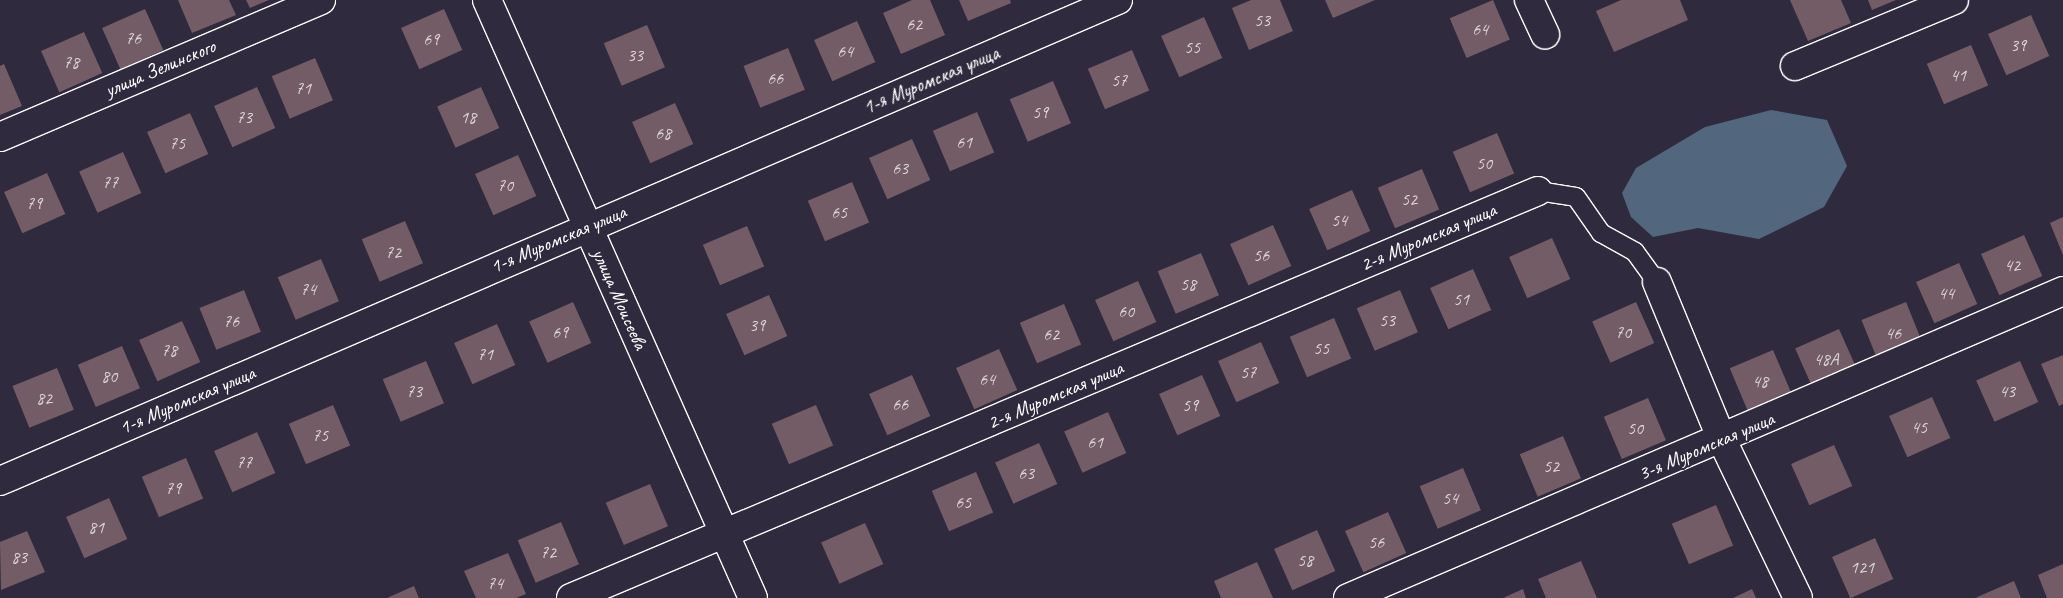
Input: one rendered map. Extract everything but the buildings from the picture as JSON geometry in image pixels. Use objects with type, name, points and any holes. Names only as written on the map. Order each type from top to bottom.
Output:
[{"type":"street","name":"улица Зелинского","points":[[0,137],[321,0]]},
{"type":"street","name":"улица Моисеева","points":[[487,0],[753,598]]},
{"type":"street","name":"1-я Муромская улица","points":[[0,481],[588,226],[1118,0]]},
{"type":"street","points":[[1529,0],[1545,35]]},
{"type":"street","points":[[1795,66],[1954,0]]},
{"type":"street","name":"2-я Муромская улица","points":[[572,598],[1538,191]]},
{"type":"street","points":[[1657,282],[1722,440],[1798,598]]},
{"type":"street","name":"3-я Муромская улица","points":[[1348,598],[1722,440],[2063,291]]},
{"type":"lane","points":[[1538,191],[1576,197],[1601,233],[1635,252],[1657,282]]},
{"type":"water","points":[[1771,110],[1827,120],[1847,166],[1824,207],[1759,239],[1698,228],[1653,237],[1631,217],[1622,193],[1636,168],[1705,127]]}]
